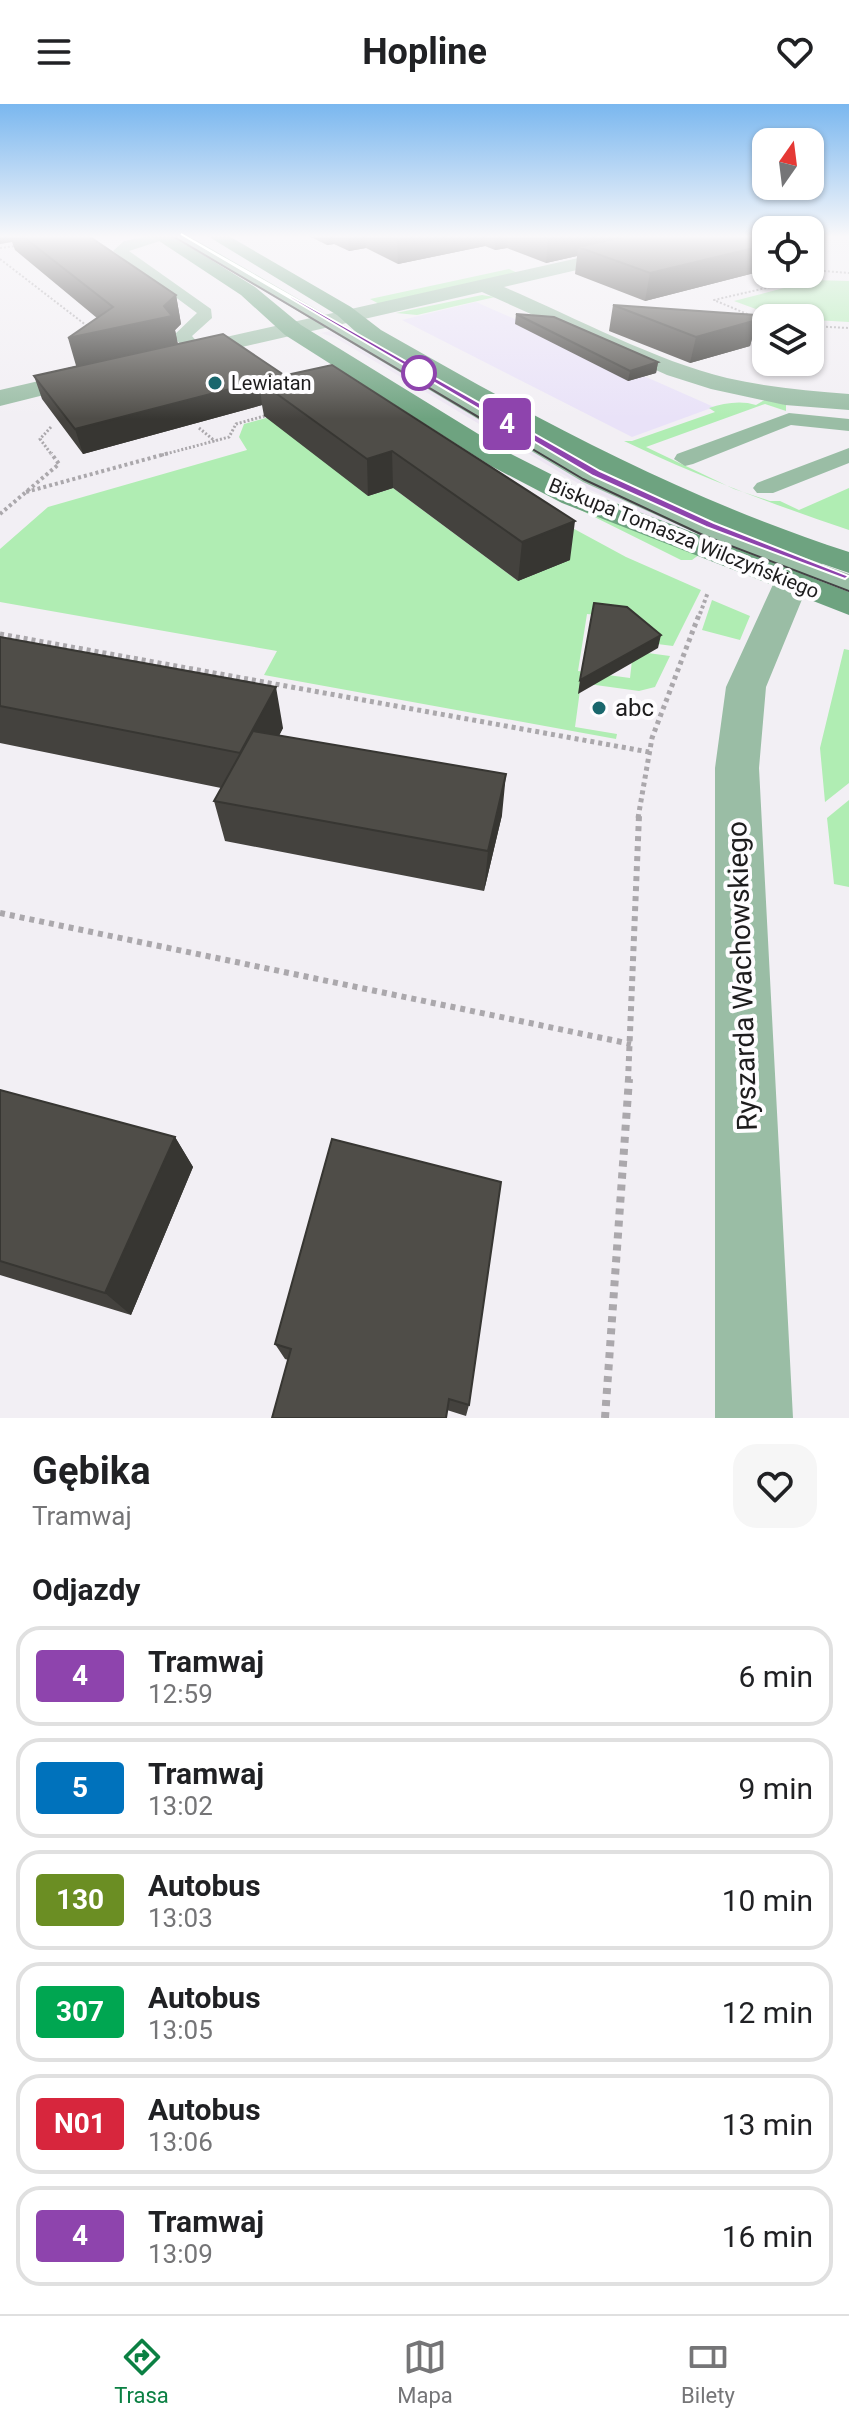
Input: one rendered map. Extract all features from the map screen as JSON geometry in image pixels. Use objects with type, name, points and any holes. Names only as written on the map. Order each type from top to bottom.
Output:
[{"type":"street","name":"Biskupa Tomasza Wilczyńskiego","points":[[254,296],[293,330],[501,460],[573,497],[821,570]]},
{"type":"street","name":"Biskupa Tomasza Wilczyńskiego","points":[[304,296],[339,320],[373,335],[582,454],[821,570],[849,604]]},
{"type":"street","points":[[150,362],[441,296]]},
{"type":"street","points":[[509,296],[675,370],[720,384],[785,397],[849,402]]},
{"type":"street","points":[[0,398],[119,369]]},
{"type":"street","name":"Ryszarda Wachowskiego","points":[[754,1418],[737,768],[746,687],[821,570]]},
{"type":"lane","points":[[183,296],[205,312],[204,318],[182,336],[196,351]]},
{"type":"lane","points":[[290,296],[339,320]]},
{"type":"lane","points":[[685,459],[789,419],[849,425]]},
{"type":"lane","points":[[765,488],[849,455]]},
{"type":"path","points":[[48,296],[96,333]]},
{"type":"path","points":[[730,296],[714,300],[752,316]]},
{"type":"path","points":[[824,327],[849,328]]},
{"type":"path","points":[[26,492],[229,437],[236,424],[280,411]]},
{"type":"path","points":[[0,514],[59,464],[40,439],[58,419]]},
{"type":"path","points":[[199,428],[215,441]]},
{"type":"path","points":[[605,1418],[631,1044],[639,802],[663,703],[710,588]]},
{"type":"path","points":[[0,634],[649,752]]},
{"type":"path","points":[[0,913],[631,1044]]},
{"type":"shaded area","points":[[476,302],[714,407],[632,437],[402,320]]},
{"type":"shaded area","points":[[349,327],[545,440],[778,544],[758,565],[586,488],[336,338],[321,333]]},
{"type":"green space","points":[[382,296],[422,296],[381,305],[370,299]]},
{"type":"green space","points":[[476,296],[495,297],[417,315],[396,313]]},
{"type":"green space","points":[[752,296],[849,296],[849,322],[824,321],[824,304],[752,304],[752,308],[734,301]]},
{"type":"green space","points":[[353,394],[368,496],[393,488],[518,581],[569,560],[565,524],[626,557],[701,590],[673,646],[634,641],[636,619],[587,614],[578,671],[630,678],[633,651],[670,656],[655,687],[639,691],[581,683],[575,727],[617,734],[616,739],[264,675],[277,651],[0,602],[0,549],[48,507],[247,450],[239,437],[244,424]]},
{"type":"green space","points":[[766,399],[786,405],[786,411],[765,404],[646,447],[727,486],[624,441],[632,441],[715,412],[709,408],[721,405],[738,402],[756,405]]},
{"type":"green space","points":[[498,469],[700,554],[692,560],[681,560]]},
{"type":"green space","points":[[849,488],[849,530],[792,510],[745,493],[780,501],[799,510]]},
{"type":"green space","points":[[712,600],[750,616],[740,640],[702,630]]},
{"type":"green space","points":[[844,649],[849,650],[849,783],[825,802],[820,748]]},
{"type":"green space","points":[[849,800],[849,887],[834,884],[827,818]]},
{"type":"building","points":[[99,296],[175,296],[164,306],[172,316],[68,338],[113,307]]},
{"type":"building","points":[[613,305],[752,315],[752,321],[696,337]]},
{"type":"building","points":[[516,314],[554,317],[658,362],[630,371]]},
{"type":"building","points":[[223,334],[284,375],[75,429],[34,376]]},
{"type":"building","points":[[332,365],[575,521],[522,542],[392,451],[367,459],[259,381]]},
{"type":"building","points":[[594,603],[627,607],[661,635],[580,680]]},
{"type":"building","points":[[0,637],[276,687],[240,753],[0,706]]},
{"type":"building","points":[[253,731],[506,774],[488,851],[214,801]]},
{"type":"building","points":[[0,1090],[175,1137],[105,1293],[0,1261]]},
{"type":"building","points":[[332,1139],[501,1182],[469,1405],[449,1399],[446,1418],[272,1418],[291,1349],[275,1344]]},
{"type":"tram line","points":[[275,296],[583,479],[705,536],[849,591]]},
{"type":"tram line","name":"4","points":[[288,296],[596,474],[710,525],[849,576]]},
{"type":"tram line","points":[[651,500],[739,537],[849,576]]},
{"type":"place","name":"Lewiatan","points":[[215,383]]},
{"type":"place","name":"abc","points":[[599,708]]}]
